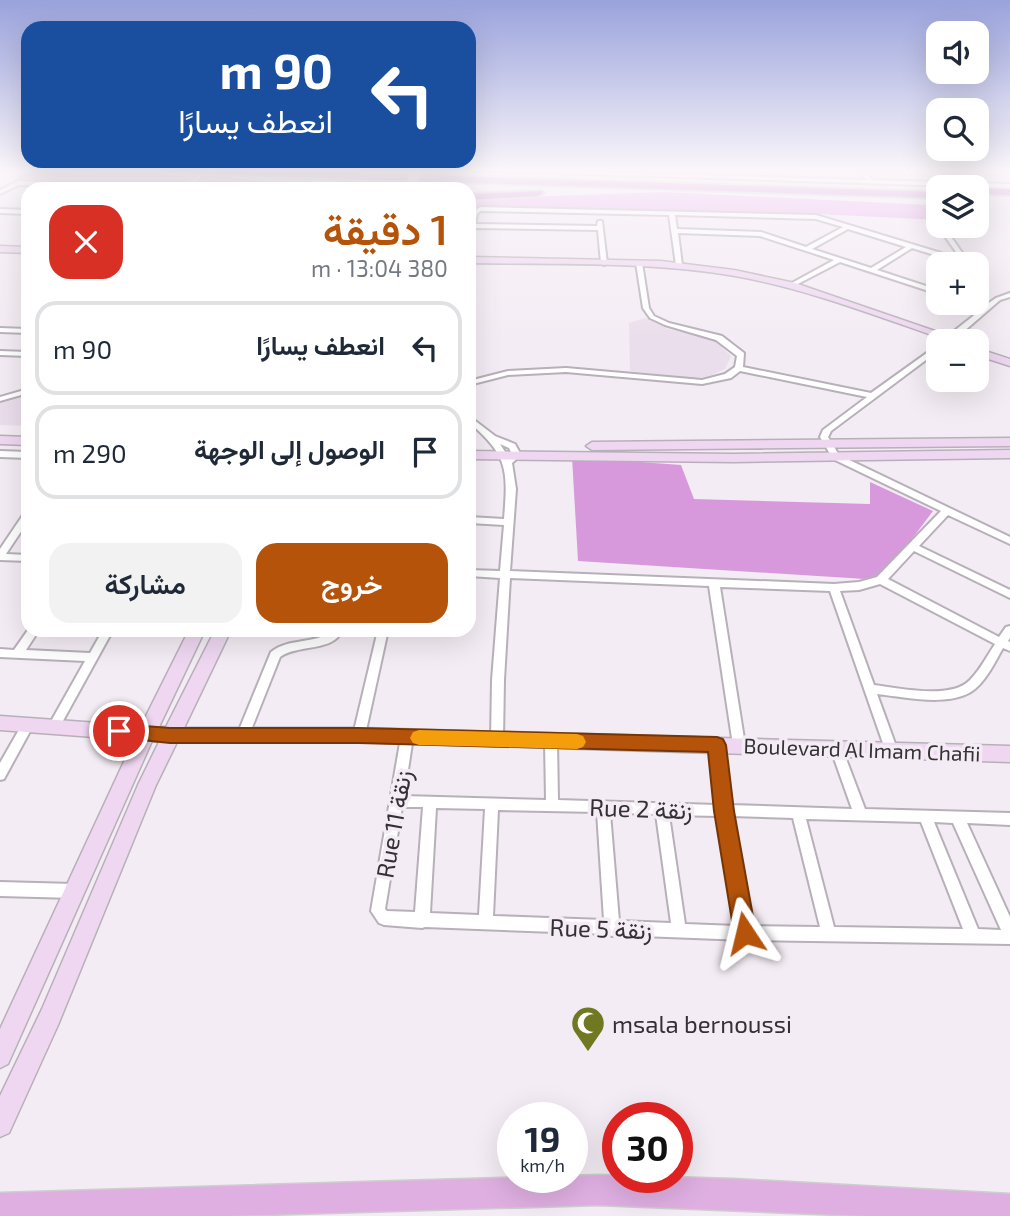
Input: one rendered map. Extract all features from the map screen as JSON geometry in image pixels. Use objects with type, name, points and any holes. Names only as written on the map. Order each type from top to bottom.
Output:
[{"type":"main road","points":[[0,1208],[598,1190],[746,1194],[1010,1209]]},
{"type":"street","points":[[504,227],[601,229],[604,263]]},
{"type":"street","points":[[675,227],[680,265]]},
{"type":"street","points":[[808,248],[848,227]]},
{"type":"street","points":[[851,227],[931,252]]},
{"type":"street","points":[[676,231],[761,234],[926,288]]},
{"type":"street","points":[[872,270],[912,246]]},
{"type":"street","points":[[0,249],[21,250]]},
{"type":"street","points":[[792,285],[841,259]]},
{"type":"street","points":[[476,260],[680,265],[792,285],[926,334]]},
{"type":"street","points":[[476,381],[508,373],[566,370],[702,382],[728,376],[739,368],[741,355],[729,343],[652,317],[646,308],[639,263]]},
{"type":"street","points":[[989,306],[998,299],[1010,295]]},
{"type":"street","points":[[961,329],[978,315]]},
{"type":"street","points":[[0,330],[21,331]]},
{"type":"street","points":[[0,353],[21,354]]},
{"type":"street","points":[[926,355],[827,430],[824,433],[827,443],[836,457],[1010,541]]},
{"type":"street","points":[[989,356],[1010,363]]},
{"type":"street","points":[[739,368],[870,395]]},
{"type":"street","points":[[0,399],[21,393]]},
{"type":"street","points":[[476,424],[504,450],[511,489],[498,680],[497,740]]},
{"type":"street","points":[[0,430],[21,430]]},
{"type":"street","points":[[0,440],[21,441]]},
{"type":"street","points":[[476,454],[504,450],[800,443],[1010,442]]},
{"type":"street","points":[[800,443],[806,457]]},
{"type":"street","points":[[476,445],[504,450],[806,457],[1010,454]]},
{"type":"street","points":[[0,454],[21,455]]},
{"type":"street","points":[[476,573],[834,588],[859,586],[881,580],[946,511]]},
{"type":"street","points":[[476,520],[508,522]]},
{"type":"street","points":[[21,524],[0,556],[21,558]]},
{"type":"street","points":[[913,547],[1010,594]]},
{"type":"street","points":[[881,580],[1006,644]]},
{"type":"street","points":[[715,583],[739,745]]},
{"type":"street","points":[[834,588],[891,749]]},
{"type":"street","points":[[871,689],[948,695],[962,692],[972,686],[1006,644],[1010,630]]},
{"type":"street","points":[[18,653],[29,637]]},
{"type":"street","points":[[55,725],[104,637]]},
{"type":"street","points":[[0,1056],[146,734],[194,637]]},
{"type":"street","points":[[0,1124],[50,1017],[170,735],[219,637]]},
{"type":"street","points":[[243,735],[275,655],[286,646],[326,641],[332,637]]},
{"type":"street","points":[[359,735],[381,637]]},
{"type":"street","points":[[0,653],[91,657]]},
{"type":"street","name":"Boulevard Al Imam Chafii","points":[[0,723],[170,735],[359,735],[1010,754]]},
{"type":"street","points":[[0,775],[28,724]]},
{"type":"street","name":"Rue 11 زنقة","points":[[378,911],[407,737]]},
{"type":"street","points":[[551,741],[552,805]]},
{"type":"street","points":[[717,745],[724,811],[745,933]]},
{"type":"street","points":[[836,747],[860,814]]},
{"type":"street","name":"Rue 2 زنقة","points":[[398,801],[1010,818]]},
{"type":"street","points":[[422,921],[430,803]]},
{"type":"street","points":[[486,923],[492,805]]},
{"type":"street","points":[[603,807],[612,929]]},
{"type":"street","points":[[662,808],[679,931]]},
{"type":"street","points":[[799,812],[829,934]]},
{"type":"street","points":[[925,817],[973,936]]},
{"type":"street","points":[[957,817],[1010,935]]},
{"type":"street","points":[[0,889],[74,891]]},
{"type":"street","name":"Rue 5 زنقة","points":[[378,911],[384,918],[422,921],[612,929],[1010,935]]},
{"type":"shaded area","points":[[645,318],[668,329],[713,339],[731,356],[725,369],[692,379],[630,371],[629,323]]},
{"type":"shaded area","points":[[21,397],[21,426],[0,425],[0,403]]},
{"type":"shaded area","points":[[572,457],[681,465],[694,499],[870,504],[870,482],[933,511],[881,580],[578,561]]},
{"type":"slow traffic","points":[[419,738],[577,742]]},
{"type":"place","name":"msala bernoussi","points":[[588,1053]]},
{"type":"route","points":[[119,731],[170,735],[359,735],[717,745],[724,811],[745,933]]}]
